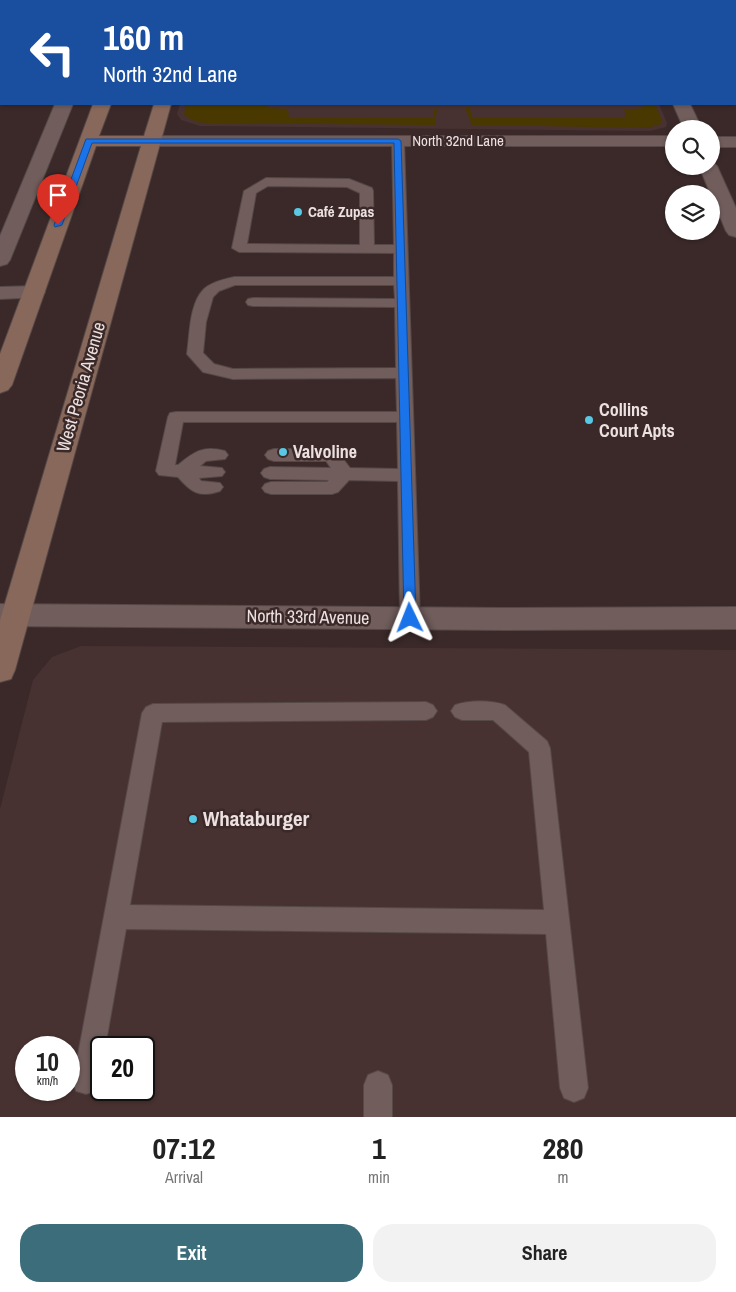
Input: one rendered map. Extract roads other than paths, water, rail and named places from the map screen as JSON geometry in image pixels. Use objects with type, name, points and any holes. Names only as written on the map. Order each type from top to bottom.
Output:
[{"type":"main road","points":[[0,385],[102,105]]},
{"type":"main road","name":"West Peoria Avenue","points":[[0,670],[8,615],[162,105]]},
{"type":"main road","points":[[89,140],[152,140]]},
{"type":"street","points":[[0,260],[64,105]]},
{"type":"street","points":[[682,105],[689,120]]},
{"type":"street","name":"North 32nd Lane","points":[[152,140],[665,142]]},
{"type":"street","points":[[720,142],[736,142]]},
{"type":"street","points":[[712,175],[736,231]]},
{"type":"street","points":[[0,293],[34,292]]},
{"type":"street","name":"North 33rd Avenue","points":[[8,615],[736,618]]},
{"type":"lane","points":[[398,141],[410,618]]},
{"type":"lane","points":[[367,249],[367,191],[349,183],[266,182],[250,190],[239,248],[367,249],[400,249]]},
{"type":"lane","points":[[402,280],[234,281],[220,286],[209,292],[202,303],[195,354],[210,368],[233,374],[404,373]]},
{"type":"lane","points":[[253,302],[402,303]]},
{"type":"lane","points":[[219,455],[202,455],[182,471],[165,471],[176,417],[405,417]]},
{"type":"lane","points":[[274,455],[331,455],[345,474]]},
{"type":"lane","points":[[182,471],[197,487],[215,480]]},
{"type":"lane","points":[[270,480],[332,488],[345,474],[406,475]]},
{"type":"lane","points":[[86,1081],[153,713],[426,711]]},
{"type":"lane","points":[[462,711],[498,711],[539,748],[574,1088]]},
{"type":"lane","points":[[116,917],[557,922]]},
{"type":"lane","points":[[378,1085],[378,1117]]},
{"type":"place","name":"Café Zupas","points":[[298,212]]},
{"type":"place","name":"Collins Court Apts","points":[[589,420]]},
{"type":"place","name":"Valvoline","points":[[283,452]]},
{"type":"place","name":"Whataburger","points":[[193,819]]}]
